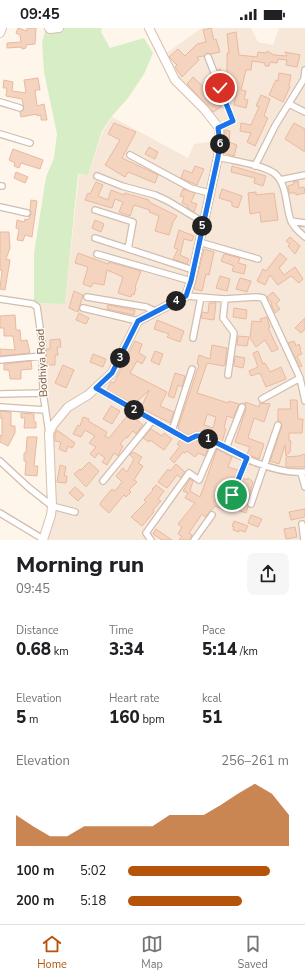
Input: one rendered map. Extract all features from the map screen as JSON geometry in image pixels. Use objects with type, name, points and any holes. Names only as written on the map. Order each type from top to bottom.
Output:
[{"type":"street","points":[[0,33],[2,28]]},
{"type":"street","points":[[49,28],[59,28]]},
{"type":"street","points":[[149,28],[175,80],[204,109],[218,128],[220,143],[218,157],[191,281],[186,296]]},
{"type":"street","points":[[208,57],[233,121],[218,128]]},
{"type":"street","points":[[255,166],[275,126],[305,79],[305,70]]},
{"type":"street","points":[[0,102],[20,108]]},
{"type":"street","points":[[289,104],[305,112]]},
{"type":"street","points":[[0,134],[30,143]]},
{"type":"street","points":[[130,155],[192,188],[209,193]]},
{"type":"street","points":[[218,157],[255,166],[274,173],[280,180],[285,192],[291,221],[295,229],[305,237]]},
{"type":"street","points":[[280,180],[305,174]]},
{"type":"street","points":[[97,176],[122,186],[155,195],[203,222]]},
{"type":"street","points":[[0,207],[27,213]]},
{"type":"street","points":[[95,210],[133,222],[128,249]]},
{"type":"street","points":[[291,221],[305,222]]},
{"type":"street","points":[[95,238],[193,270]]},
{"type":"street","points":[[199,242],[258,259]]},
{"type":"street","points":[[97,254],[191,281]]},
{"type":"street","points":[[0,513],[43,539],[52,514],[49,433],[53,425],[68,407],[88,396],[112,373],[138,321],[186,296],[225,299],[262,298],[300,378],[305,401]]},
{"type":"street","points":[[87,297],[146,308],[157,312]]},
{"type":"street","points":[[193,338],[201,297]]},
{"type":"street","name":"Bodhiya Road","points":[[0,299],[33,304],[37,306],[42,342],[43,393],[49,433]]},
{"type":"street","points":[[225,299],[223,318],[234,333],[228,375]]},
{"type":"street","points":[[83,308],[138,321]]},
{"type":"street","points":[[0,360],[42,356]]},
{"type":"street","points":[[172,431],[192,369]]},
{"type":"street","points":[[262,399],[300,378]]},
{"type":"street","points":[[96,388],[188,440],[196,436],[203,436],[247,458],[265,465],[279,470],[303,473],[305,487]]},
{"type":"street","points":[[0,394],[43,393]]},
{"type":"street","points":[[0,407],[45,410]]},
{"type":"street","points":[[226,448],[242,407]]},
{"type":"street","points":[[103,481],[152,421]]},
{"type":"street","points":[[251,504],[278,425]]},
{"type":"street","points":[[151,540],[146,533],[189,473],[199,480],[215,443]]},
{"type":"street","points":[[232,495],[247,458]]},
{"type":"street","points":[[0,461],[28,487],[52,506],[75,512]]},
{"type":"street","points":[[194,540],[212,515]]},
{"type":"street","points":[[302,524],[304,540]]},
{"type":"shaded area","points":[[202,28],[251,28],[258,42],[273,45],[279,28],[305,28],[305,540],[40,540],[48,514],[49,494],[46,433],[40,393],[39,342],[34,303],[65,304],[79,175],[88,175],[103,131],[112,117],[188,158],[194,144],[215,141],[222,133],[177,79],[165,54]]},
{"type":"green space","points":[[46,28],[102,28],[101,32],[110,48],[144,38],[153,53],[144,74],[128,98],[112,116],[102,131],[88,175],[78,174],[65,304],[34,303],[34,253],[46,177],[54,158],[57,134],[44,72],[42,43]]},
{"type":"building","points":[[18,28],[27,31],[27,28],[36,28],[35,44],[26,45],[26,48],[22,49],[22,47],[7,48],[7,43],[21,42],[20,35],[16,33]]},
{"type":"building","points":[[211,28],[214,40],[216,39],[220,52],[211,54],[207,53],[204,56],[197,57],[199,60],[182,77],[175,67],[177,65],[169,57],[178,49],[185,56],[197,44],[206,42],[203,30]]},
{"type":"building","points":[[236,32],[239,55],[257,57],[258,52],[266,53],[267,51],[274,55],[287,56],[285,52],[300,55],[297,67],[286,65],[287,60],[278,59],[277,63],[270,62],[269,66],[265,66],[265,63],[252,61],[251,70],[246,70],[241,90],[246,91],[244,99],[248,100],[246,108],[234,105],[237,90],[226,91],[218,70],[220,69],[223,78],[225,72],[227,78],[227,53],[229,53],[227,34]]},
{"type":"building","points":[[279,73],[291,75],[290,87],[283,102],[269,95],[276,80],[278,81]]},
{"type":"building","points":[[193,77],[209,92],[210,90],[217,98],[216,99],[221,107],[213,112],[187,84]]},
{"type":"building","points":[[38,78],[40,90],[35,90],[37,106],[44,104],[47,120],[41,120],[41,115],[37,116],[37,114],[21,117],[20,112],[24,109],[22,99],[6,96],[7,88],[3,88],[4,80],[13,82],[12,91],[26,93],[24,80]]},
{"type":"building","points":[[261,95],[270,99],[264,116],[268,118],[255,146],[247,142],[251,133],[240,131],[241,123],[251,125],[259,107],[256,106]]},
{"type":"building","points":[[114,123],[136,132],[122,158],[158,175],[155,183],[128,172],[125,177],[105,165],[120,140],[108,134]]},
{"type":"building","points":[[294,123],[305,129],[305,152],[285,139]]},
{"type":"building","points":[[225,130],[230,131],[229,142],[237,145],[234,156],[224,153]]},
{"type":"building","points":[[149,147],[158,152],[155,159],[145,154]]},
{"type":"building","points":[[13,149],[43,160],[40,169],[21,163],[19,168],[14,166],[15,163],[9,160]]},
{"type":"building","points":[[195,166],[204,169],[197,185],[181,178],[184,170],[192,173]]},
{"type":"building","points":[[232,166],[266,176],[263,186],[254,183],[255,178],[231,172]]},
{"type":"building","points":[[16,172],[28,177],[25,183],[14,178]]},
{"type":"building","points":[[298,181],[299,188],[304,187],[305,193],[296,195],[296,193],[289,193],[288,186],[294,184],[293,182]]},
{"type":"building","points":[[96,182],[103,185],[98,196],[108,200],[111,190],[124,195],[125,193],[149,200],[149,202],[177,216],[173,222],[169,235],[155,231],[159,216],[149,212],[150,210],[134,205],[130,216],[119,212],[123,202],[115,199],[112,208],[85,200]]},
{"type":"building","points":[[183,189],[195,193],[191,202],[197,204],[194,212],[182,203],[184,197],[180,196]]},
{"type":"building","points":[[222,189],[242,196],[238,208],[232,206],[232,202],[219,198]]},
{"type":"building","points":[[256,192],[256,195],[274,193],[278,220],[261,222],[260,212],[250,214],[248,193]]},
{"type":"building","points":[[31,200],[37,201],[32,237],[25,235],[23,241],[17,240],[19,229],[16,228],[17,220],[24,222],[25,219],[28,220],[31,214]]},
{"type":"building","points":[[95,220],[104,224],[101,232],[92,228]]},
{"type":"building","points":[[179,230],[194,236],[192,241],[184,239],[180,255],[189,259],[187,264],[173,259],[178,249],[174,248]]},
{"type":"building","points":[[0,232],[9,232],[10,248],[6,259],[10,260],[5,290],[0,289],[2,270],[0,270]]},
{"type":"building","points":[[290,237],[300,246],[295,254],[288,246],[290,244],[286,241]]},
{"type":"building","points":[[204,249],[214,252],[209,275],[206,274],[202,291],[194,289]]},
{"type":"building","points":[[78,253],[108,264],[109,262],[141,271],[135,287],[134,295],[132,294],[131,297],[118,293],[123,277],[107,270],[104,285],[93,283],[91,287],[83,284],[88,267],[75,263]]},
{"type":"building","points":[[280,253],[287,259],[279,268],[284,275],[295,267],[303,279],[299,283],[291,276],[278,285],[270,275],[265,285],[257,281],[263,269],[266,271]]},
{"type":"building","points":[[224,254],[240,258],[238,263],[246,265],[244,274],[232,271],[234,266],[221,261]]},
{"type":"building","points":[[220,276],[230,279],[227,291],[216,288]]},
{"type":"building","points":[[240,278],[251,281],[247,292],[236,289]]},
{"type":"building","points":[[74,291],[83,295],[78,312],[69,308]]},
{"type":"building","points":[[273,292],[280,300],[276,304],[280,309],[275,313],[271,304],[272,303],[267,297]]},
{"type":"building","points":[[209,303],[216,303],[214,320],[201,318],[202,312],[208,313]]},
{"type":"building","points":[[108,305],[135,310],[134,315],[107,309]]},
{"type":"building","points":[[234,308],[247,310],[246,319],[233,317]]},
{"type":"building","points":[[79,313],[89,318],[86,324],[76,320]]},
{"type":"building","points":[[15,315],[16,330],[20,330],[21,341],[27,340],[30,353],[0,356],[0,349],[15,350],[13,336],[4,336],[4,328],[0,328],[0,316]]},
{"type":"building","points":[[267,317],[270,328],[268,328],[278,349],[272,352],[265,340],[256,347],[250,338],[252,321],[261,322],[260,319]]},
{"type":"building","points":[[305,318],[305,329],[301,333],[295,328]]},
{"type":"building","points":[[157,320],[184,331],[180,342],[167,337],[169,334],[154,329]]},
{"type":"building","points":[[238,336],[249,337],[247,346],[237,345]]},
{"type":"building","points":[[60,339],[61,347],[57,347],[58,355],[55,355],[55,365],[47,365],[46,349],[50,349],[50,340]]},
{"type":"building","points":[[135,341],[142,344],[139,353],[146,357],[142,364],[137,361],[130,373],[167,392],[160,406],[174,412],[170,423],[141,408],[149,390],[134,405],[132,402],[107,390],[111,382],[114,383]]},
{"type":"building","points":[[294,341],[296,346],[299,344],[302,354],[297,356],[302,366],[299,367],[288,343]]},
{"type":"building","points":[[212,345],[227,348],[224,366],[207,363],[197,393],[228,403],[229,401],[239,404],[233,418],[227,416],[224,428],[226,429],[222,442],[204,433],[196,432],[188,435],[178,430],[199,365],[197,364],[199,355],[210,359]],"holes":[[[207,414],[216,417],[213,428],[204,425]]]},
{"type":"building","points":[[155,351],[163,354],[159,365],[151,361]]},
{"type":"building","points":[[258,351],[263,364],[265,363],[270,372],[281,367],[286,379],[266,387],[260,373],[251,376],[249,371],[258,367],[253,353]]},
{"type":"building","points":[[93,354],[106,359],[103,367],[90,362]]},
{"type":"building","points":[[235,356],[245,358],[243,368],[234,366]]},
{"type":"building","points":[[31,361],[32,369],[21,370],[21,379],[10,379],[9,370],[4,370],[4,364]]},
{"type":"building","points":[[63,365],[74,370],[66,388],[55,383]]},
{"type":"building","points":[[175,373],[185,376],[182,387],[178,385],[174,398],[168,396]]},
{"type":"building","points":[[290,400],[297,400],[298,419],[303,419],[302,433],[289,433],[289,441],[291,441],[290,452],[286,456],[285,445],[279,464],[270,461],[282,426],[278,421],[278,409],[291,409]]},
{"type":"building","points":[[245,402],[259,407],[260,403],[270,404],[264,422],[254,418],[248,438],[264,444],[259,459],[247,454],[250,447],[235,442],[246,409]]},
{"type":"building","points":[[111,406],[120,411],[112,424],[103,419]]},
{"type":"building","points":[[0,411],[11,412],[11,426],[15,426],[15,433],[8,446],[0,442],[0,435],[2,436],[2,418],[0,418]]},
{"type":"building","points":[[125,411],[143,425],[136,434],[133,431],[127,438],[126,437],[120,444],[123,446],[118,456],[114,453],[107,465],[102,462],[105,458],[98,453],[95,458],[90,454],[96,447],[89,443],[95,436],[85,430],[81,437],[73,434],[78,425],[80,426],[83,417],[89,419],[88,421],[107,432],[105,436],[109,438],[127,416]]},
{"type":"building","points":[[21,413],[34,414],[36,428],[24,428],[25,418],[21,418]]},
{"type":"building","points":[[151,429],[162,436],[164,433],[172,439],[164,450],[150,440],[149,442],[143,438]]},
{"type":"building","points":[[57,430],[75,443],[72,448],[68,446],[66,452],[59,449],[61,442],[55,441],[55,434]]},
{"type":"building","points":[[27,437],[37,437],[34,466],[38,466],[37,476],[25,475],[26,461],[24,461],[24,453],[26,453]]},
{"type":"building","points":[[180,440],[188,444],[197,440],[202,441],[209,446],[205,456],[198,453],[195,457],[187,451],[185,453],[183,452],[174,463],[170,459],[180,446],[177,444]]},
{"type":"building","points":[[217,449],[232,457],[228,467],[238,470],[228,493],[229,498],[233,499],[236,497],[243,478],[247,480],[248,478],[253,482],[247,503],[248,507],[246,513],[226,506],[224,510],[215,506],[205,517],[202,514],[189,533],[192,535],[190,540],[179,540],[182,536],[178,534],[182,527],[178,524],[195,503],[185,498],[188,493],[183,491],[190,479],[193,481],[190,491],[200,497]]},
{"type":"building","points":[[133,452],[142,457],[138,463],[143,466],[134,480],[137,482],[129,490],[131,492],[126,497],[124,495],[109,513],[100,505],[101,502],[112,489],[115,491],[122,482],[116,476],[123,468],[127,472],[134,459],[130,455]]},
{"type":"building","points":[[305,454],[305,467],[286,467],[286,457]]},
{"type":"building","points":[[89,462],[99,471],[86,487],[74,474],[80,469],[81,470]]},
{"type":"building","points":[[176,464],[185,472],[181,478],[177,475],[167,488],[158,482],[168,469],[170,471]]},
{"type":"building","points":[[60,465],[66,467],[64,476],[67,476],[66,483],[57,482]]},
{"type":"building","points":[[156,485],[164,491],[158,499],[161,501],[142,526],[131,517],[146,502],[144,500]]},
{"type":"building","points":[[75,487],[84,495],[78,501],[69,493]]},
{"type":"building","points":[[305,509],[305,517],[291,520],[289,512]]},
{"type":"building","points":[[251,515],[262,519],[258,527],[248,523]]},
{"type":"building","points":[[234,521],[248,526],[245,532],[233,530],[234,527],[232,526]]},
{"type":"building","points":[[295,527],[297,537],[286,539],[284,529]]},
{"type":"building","points":[[156,529],[172,540],[162,540],[153,534]]},
{"type":"route","points":[[220,88],[233,121],[218,128],[220,143],[218,157],[191,281],[186,296],[138,321],[112,373],[96,388],[188,440],[196,436],[203,436],[247,458],[232,495]]}]
